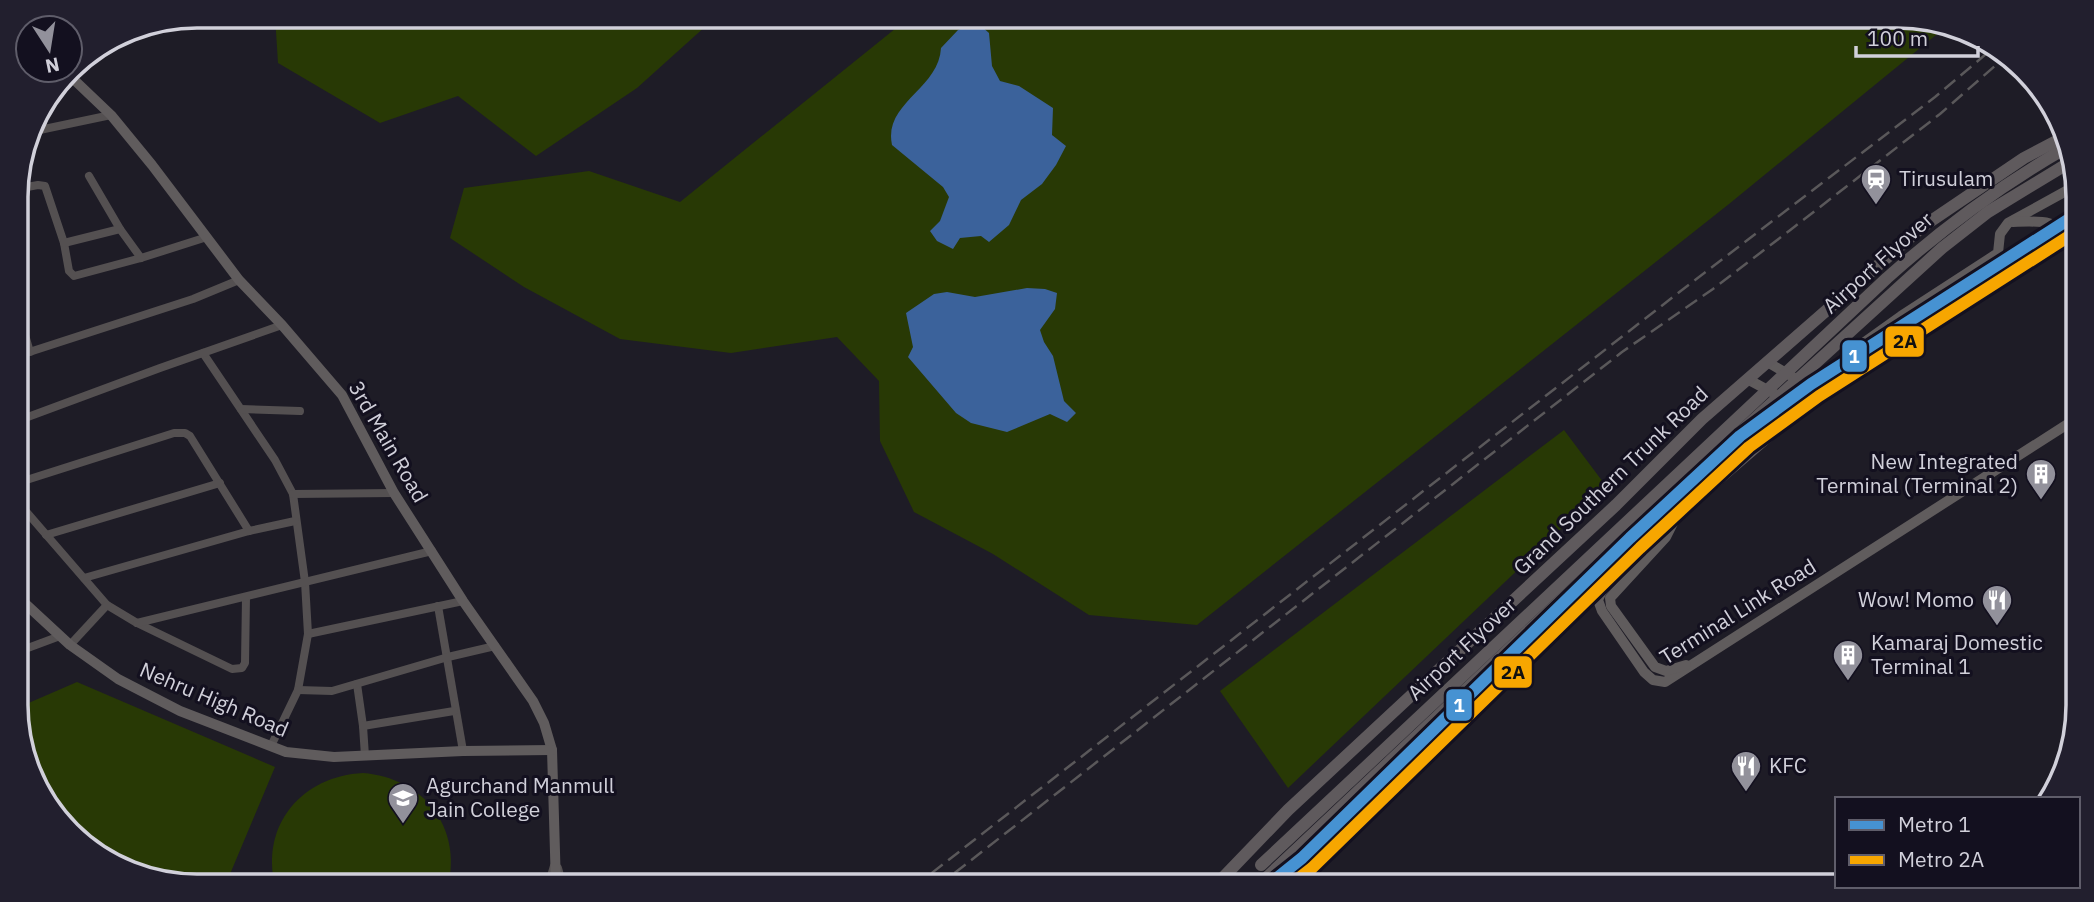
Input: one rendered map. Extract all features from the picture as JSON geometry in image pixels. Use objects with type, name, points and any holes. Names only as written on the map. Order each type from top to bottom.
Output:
[{"type":"main road","name":"Grand Southern Trunk Road","points":[[1227,874],[1288,810],[1616,505],[1702,419],[1922,227],[2024,158],[2056,141]]},
{"type":"main road","name":"Airport Flyover","points":[[1253,874],[1887,278],[1981,201],[2060,152]]},
{"type":"main road","points":[[1270,874],[1779,395],[1942,247],[1988,212],[2063,166]]},
{"type":"street","name":"3rd Main Road","points":[[78,84],[111,115],[239,280],[342,395],[394,493],[463,601],[533,701],[544,723],[552,750],[556,874]]},
{"type":"street","points":[[42,129],[111,115]]},
{"type":"street","points":[[89,176],[120,229],[141,258]]},
{"type":"street","points":[[28,187],[42,185],[47,190],[64,243],[69,271],[74,276],[207,237]]},
{"type":"street","points":[[2011,222],[2066,191]]},
{"type":"street","points":[[2011,222],[2045,221],[2054,223],[2066,233]]},
{"type":"street","name":"Terminal Link Road","points":[[2011,222],[2002,229],[1998,253],[1880,330],[1857,349],[1820,393],[1647,542],[1606,584],[1598,600],[1602,611],[1644,673],[1653,680],[1665,682],[2066,425]]},
{"type":"street","points":[[64,243],[120,229]]},
{"type":"street","points":[[28,345],[30,352],[194,299],[239,280]]},
{"type":"street","points":[[28,417],[282,326]]},
{"type":"street","points":[[203,353],[275,460],[293,494],[305,582],[308,634],[298,690],[271,746]]},
{"type":"street","points":[[1769,363],[1820,393]]},
{"type":"street","points":[[1749,380],[1801,408]]},
{"type":"street","points":[[241,410],[300,411]]},
{"type":"street","name":"Terminal Link Road","points":[[1676,517],[1666,537],[1610,598],[1611,606],[1619,619],[1655,667],[1666,671],[1682,668],[1753,619],[2066,418]]},
{"type":"street","points":[[28,480],[180,432],[190,436],[249,531]]},
{"type":"street","points":[[46,535],[220,483]]},
{"type":"street","points":[[293,494],[394,493]]},
{"type":"street","points":[[28,514],[107,604],[137,623],[225,667],[237,670],[245,663],[246,597]]},
{"type":"street","points":[[84,578],[249,531],[295,521]]},
{"type":"street","points":[[137,623],[432,551]]},
{"type":"street","points":[[308,634],[463,601]]},
{"type":"street","points":[[70,645],[107,604]]},
{"type":"street","name":"Nehru High Road","points":[[28,606],[70,645],[118,679],[180,711],[286,752],[365,756],[552,750]]},
{"type":"street","points":[[438,606],[463,751]]},
{"type":"street","points":[[28,648],[60,636]]},
{"type":"street","points":[[298,690],[322,692],[495,646]]},
{"type":"street","points":[[356,684],[365,756]]},
{"type":"street","points":[[363,726],[454,711]]},
{"type":"street","points":[[552,874],[555,862]]},
{"type":"street","points":[[555,862],[559,874]]},
{"type":"green space","points":[[276,28],[704,28],[637,88],[536,156],[458,96],[380,123],[278,63]]},
{"type":"green space","points":[[896,28],[1908,28],[1938,33],[1729,204],[1197,625],[1089,615],[993,554],[914,512],[880,441],[879,381],[837,337],[731,353],[620,339],[524,287],[450,238],[464,188],[589,171],[680,202]]},
{"type":"green space","points":[[1564,430],[1606,486],[1288,788],[1220,691]]},
{"type":"green space","points":[[77,682],[275,767],[230,874],[164,871],[132,861],[94,839],[63,808],[41,770],[29,727],[28,703]]},
{"type":"green space","points":[[363,773],[384,777],[404,784],[420,795],[443,825],[449,844],[450,874],[273,874],[274,843],[280,824],[290,808],[304,794],[321,783],[341,776]]},
{"type":"water","points":[[983,28],[989,33],[992,66],[1000,81],[1019,86],[1053,108],[1052,135],[1066,146],[1042,184],[1021,200],[1009,225],[989,242],[981,236],[960,238],[953,249],[937,241],[930,231],[940,221],[949,197],[943,187],[892,145],[891,130],[903,107],[931,75],[941,48],[958,30]]},
{"type":"water","points":[[1027,288],[1057,293],[1055,309],[1040,330],[1053,356],[1064,401],[1076,413],[1067,422],[1050,414],[1007,432],[971,423],[956,413],[908,357],[913,347],[906,313],[934,294],[947,292],[975,297]]},
{"type":"railway","points":[[930,874],[1682,290],[1935,97],[1986,54]]},
{"type":"railway","points":[[953,874],[1622,352],[1713,289],[1940,114],[1999,62]]},
{"type":"railway","points":[[1935,305],[1992,277]]},
{"type":"metro line","name":"1","points":[[1282,874],[1302,858],[1630,538],[1740,436],[1811,384],[2066,221]]},
{"type":"metro line","name":"2A","points":[[1304,874],[1640,548],[1749,447],[1819,396],[2066,238]]},
{"type":"place","name":"Tirusulam","points":[[1876,206]]},
{"type":"place","name":"New Integrated Terminal (Terminal 2)","points":[[2041,501]]},
{"type":"place","name":"Wow! Momo","points":[[1997,627]]},
{"type":"place","name":"Kamaraj Domestic Terminal 1","points":[[1848,682]]},
{"type":"place","name":"KFC","points":[[1746,793]]},
{"type":"place","name":"Agurchand Manmull Jain College","points":[[403,825]]}]
